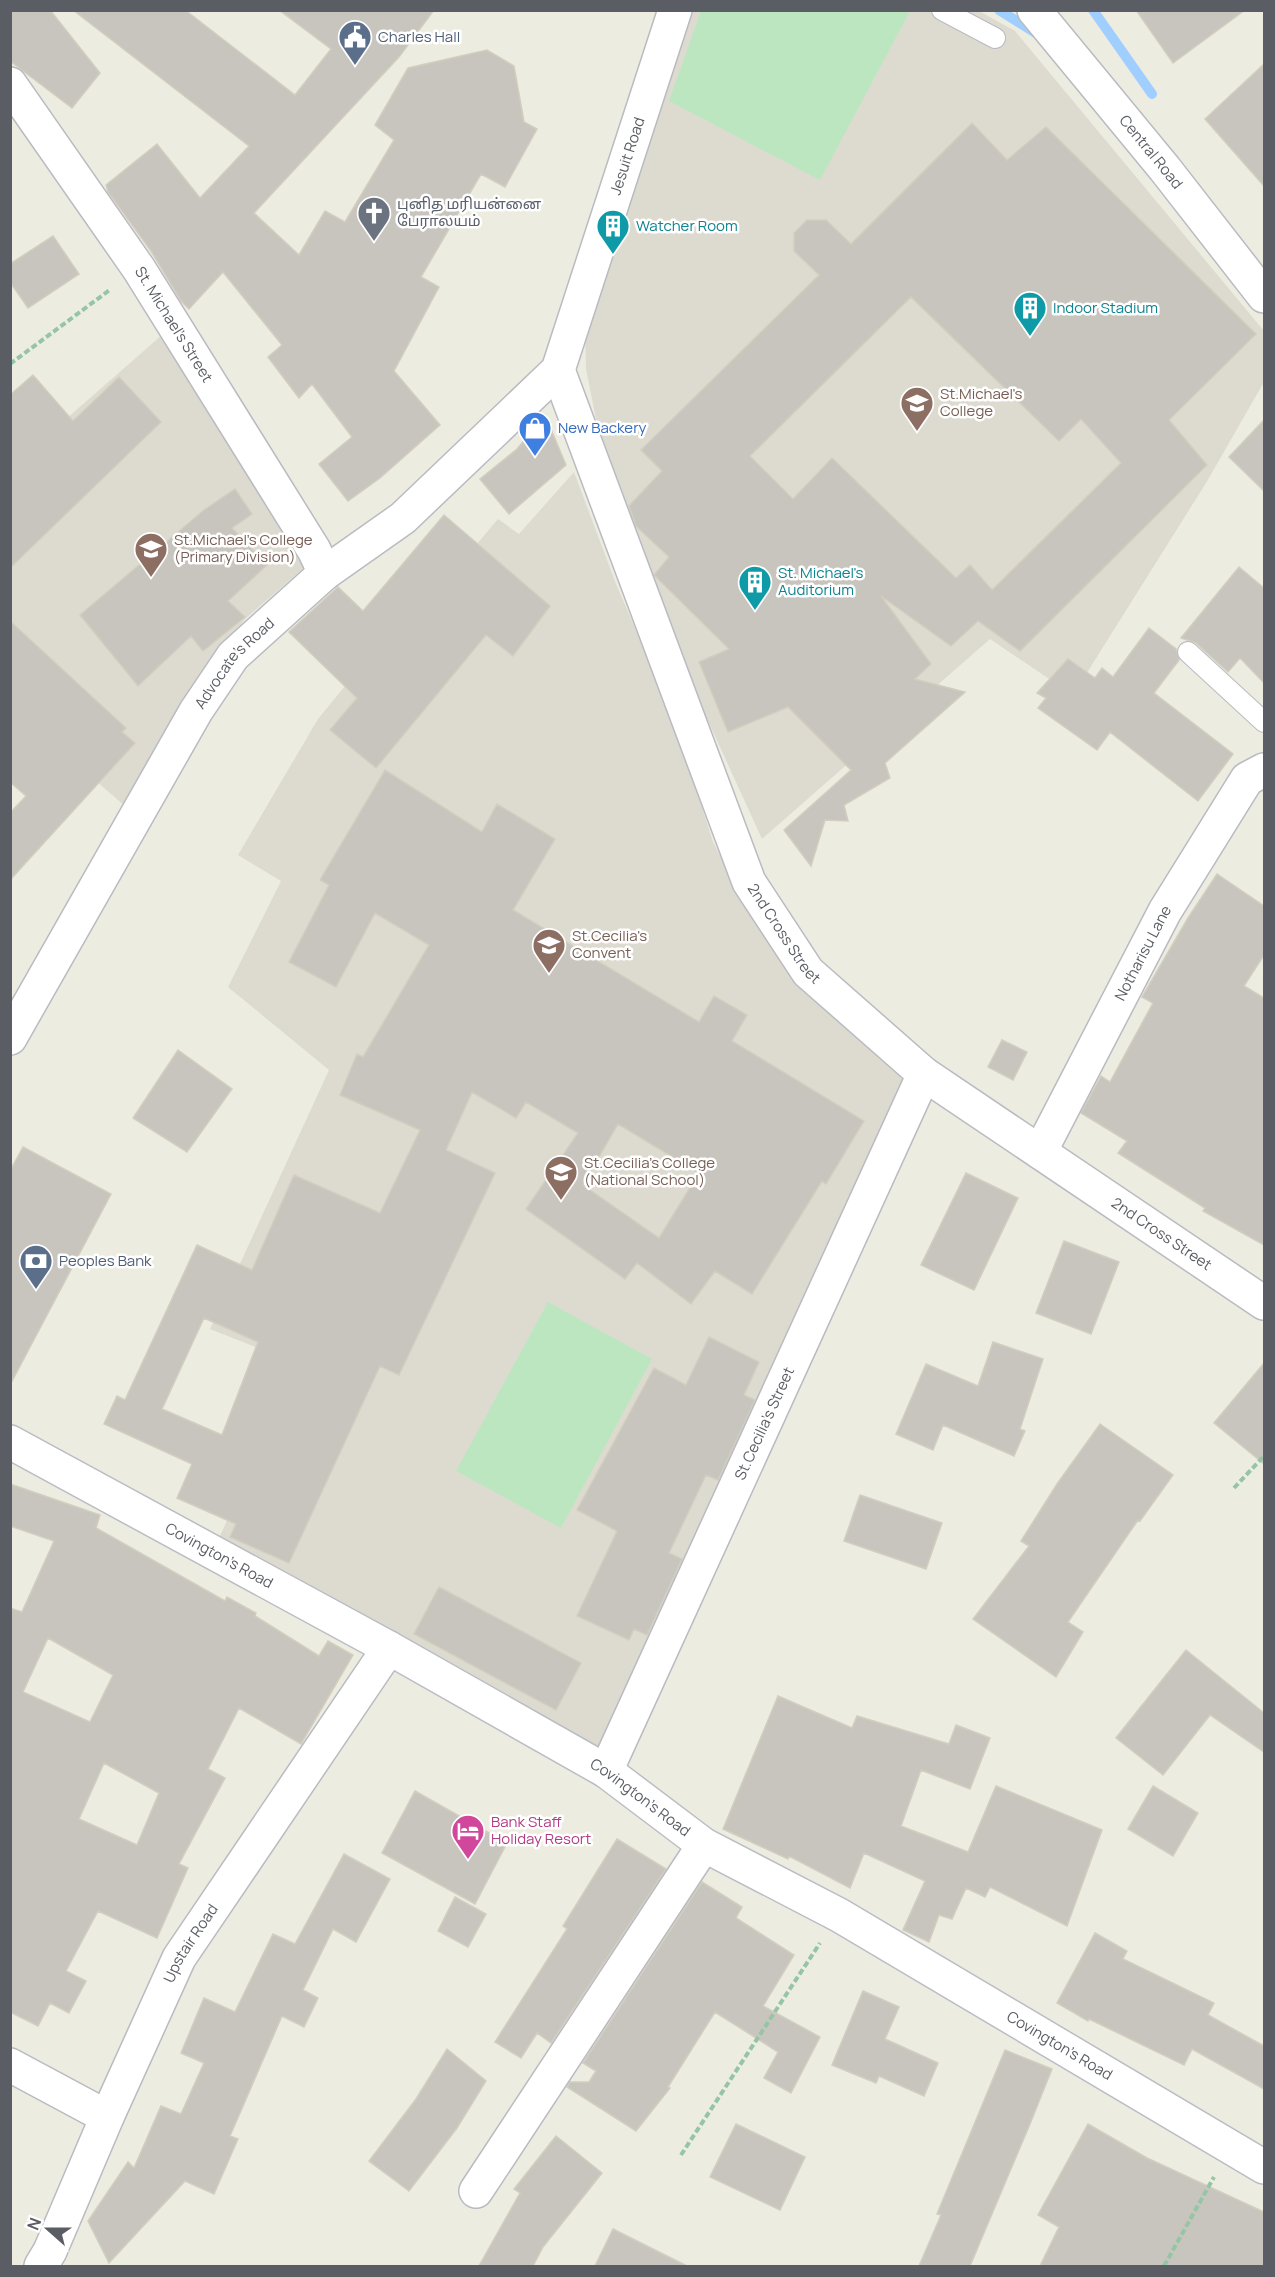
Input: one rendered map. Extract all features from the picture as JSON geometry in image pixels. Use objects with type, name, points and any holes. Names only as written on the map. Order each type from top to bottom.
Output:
[{"type":"street","name":"Jesuit Road","points":[[558,370],[675,10]]},
{"type":"street","name":"Central Road","points":[[1034,10],[1165,169],[1264,296]]},
{"type":"street","name":"St. Michael's Street","points":[[10,84],[139,269],[314,550],[326,573]]},
{"type":"street","name":"Advocate's Road","points":[[10,1038],[196,711],[233,657],[326,573],[403,518],[558,370]]},
{"type":"street","name":"2nd Cross Street","points":[[558,370],[749,882],[808,972],[924,1074],[1264,1303]]},
{"type":"street","name":"Notharisu Lane","points":[[1040,1152],[1165,911],[1248,779],[1264,770]]},
{"type":"street","name":"St.Cecilia's Street","points":[[606,1771],[924,1074]]},
{"type":"street","name":"Covington's Road","points":[[10,1442],[389,1648],[606,1771],[704,1845],[839,1915],[1264,2167]]},
{"type":"street","name":"Upstair Road","points":[[52,2262],[107,2117],[179,1958],[389,1648]]},
{"type":"street","points":[[476,2191],[704,1845]]},
{"type":"street","points":[[10,2065],[107,2117]]},
{"type":"lane","points":[[942,10],[995,38]]},
{"type":"lane","points":[[1188,652],[1264,722]]},
{"type":"path","points":[[10,364],[139,269]]},
{"type":"path","points":[[1234,1488],[1264,1456]]},
{"type":"path","points":[[681,2155],[839,1915]]},
{"type":"path","points":[[1164,2266],[1230,2148]]},
{"type":"shaded area","name":"St.Michael's College","points":[[682,11],[979,11],[1015,31],[1264,331],[1264,382],[1206,483],[1073,695],[990,639],[762,839],[616,519],[586,369],[585,328]]},
{"type":"shaded area","name":"St.Michael's College (Primary Division)","points":[[162,335],[306,566],[246,618],[196,682],[126,807],[11,707],[10,468]]},
{"type":"shaded area","name":"St.Cecilia's College (National School)","points":[[574,472],[616,584],[656,677],[684,752],[713,842],[742,898],[911,1073],[601,1755],[220,1536],[298,1364],[210,1329],[329,1070],[228,987],[281,881],[238,855],[318,719],[395,625],[406,628],[498,519],[519,534]]},
{"type":"green space","points":[[701,10],[910,11],[820,180],[669,101]]},
{"type":"green space","points":[[548,1302],[652,1359],[561,1528],[456,1471]]},
{"type":"building","points":[[10,10],[50,10],[100,73],[72,108],[10,61]]},
{"type":"building","points":[[73,10],[185,10],[295,95],[331,49],[279,10],[434,10],[399,57],[254,213],[299,255],[325,211],[345,222],[394,140],[375,125],[408,68],[487,50],[514,66],[524,122],[537,129],[505,187],[481,174],[421,277],[439,287],[394,371],[440,425],[380,478],[348,501],[319,464],[352,437],[312,384],[299,398],[268,357],[282,345],[223,272],[189,309],[181,301],[151,251],[108,192],[106,185],[157,144],[200,198],[249,146]]},
{"type":"building","points":[[1136,10],[1245,10],[1173,63]]},
{"type":"building","points":[[1264,64],[1264,186],[1205,119]]},
{"type":"building","points":[[972,123],[1007,160],[1046,127],[1256,334],[1169,420],[1207,465],[1020,651],[978,621],[951,646],[881,596],[931,664],[915,679],[965,692],[885,763],[890,778],[844,805],[848,821],[825,820],[811,866],[784,830],[851,770],[788,707],[728,732],[699,662],[729,649],[654,575],[669,557],[636,526],[629,506],[662,471],[641,450],[819,275],[794,251],[794,233],[807,220],[826,220],[851,244]],"holes":[[[911,297],[1059,441],[1081,419],[1121,463],[992,590],[970,565],[956,578],[832,458],[793,499],[750,456]]]},
{"type":"building","points":[[53,236],[79,274],[28,308],[10,282],[10,264]]},
{"type":"building","points":[[33,375],[73,421],[119,377],[161,422],[10,568],[11,394]]},
{"type":"building","name":"New Backery","points":[[545,415],[566,465],[509,514],[480,479],[517,449]]},
{"type":"building","points":[[1264,420],[1264,491],[1229,457]]},
{"type":"building","points":[[235,489],[252,514],[232,528],[267,565],[228,601],[245,617],[203,651],[191,636],[138,686],[80,615],[204,510]]},
{"type":"building","points":[[444,515],[550,606],[513,656],[486,635],[376,768],[330,730],[357,698],[289,632],[338,587],[363,611]]},
{"type":"building","points":[[1239,567],[1264,588],[1264,683],[1240,658],[1228,672],[1196,643],[1181,638]]},
{"type":"building","points":[[10,621],[126,728],[122,732],[135,743],[10,880],[10,813],[26,796],[10,782]]},
{"type":"building","points":[[1149,628],[1176,649],[1179,660],[1154,693],[1233,754],[1198,801],[1110,732],[1097,750],[1038,708],[1046,698],[1037,693],[1068,659],[1095,678],[1102,668],[1113,677]]},
{"type":"building","points":[[385,770],[482,832],[497,804],[555,839],[513,910],[699,1022],[714,996],[747,1015],[732,1041],[864,1121],[826,1184],[822,1181],[752,1294],[715,1271],[691,1304],[637,1263],[625,1279],[526,1209],[578,1133],[526,1102],[516,1118],[472,1092],[446,1150],[495,1173],[399,1375],[380,1366],[289,1563],[230,1537],[236,1524],[177,1498],[192,1464],[104,1424],[117,1396],[125,1400],[197,1245],[252,1270],[294,1175],[380,1213],[420,1130],[340,1095],[357,1054],[363,1057],[429,945],[375,913],[336,987],[289,962],[329,885],[320,880]],"holes":[[[618,1124],[699,1173],[659,1238],[583,1185]],[[204,1318],[258,1342],[222,1435],[162,1409]]]},
{"type":"building","points":[[1217,874],[1264,906],[1264,955],[1244,986],[1264,998],[1264,1245],[1203,1211],[1205,1208],[1118,1153],[1127,1141],[1081,1113],[1101,1076],[1110,1082],[1153,1003],[1142,997],[1188,918]]},
{"type":"building","points":[[1002,1040],[1027,1052],[1013,1080],[988,1067]]},
{"type":"building","points":[[178,1050],[232,1089],[187,1152],[133,1118]]},
{"type":"building","name":"Peoples Bank","points":[[23,1147],[111,1194],[10,1385],[10,1171]]},
{"type":"building","points":[[966,1173],[1018,1198],[974,1290],[921,1265]]},
{"type":"building","points":[[1064,1241],[1119,1262],[1091,1334],[1036,1313]]},
{"type":"building","points":[[709,1337],[759,1362],[744,1395],[755,1400],[718,1480],[706,1475],[669,1553],[682,1559],[647,1635],[634,1629],[629,1640],[577,1616],[617,1531],[577,1510],[654,1368],[686,1385]]},
{"type":"building","points":[[993,1342],[1043,1359],[1020,1429],[1025,1431],[1014,1456],[943,1425],[933,1450],[896,1434],[926,1364],[978,1386]]},
{"type":"building","points":[[1264,1363],[1264,1464],[1214,1423]]},
{"type":"building","points":[[1100,1424],[1173,1475],[1140,1521],[1138,1520],[1068,1622],[1083,1632],[1056,1677],[973,1619],[1029,1546],[1021,1541],[1057,1484]]},
{"type":"building","points":[[10,1484],[100,1515],[96,1528],[225,1601],[227,1597],[256,1613],[255,1616],[319,1656],[328,1641],[353,1655],[301,1744],[239,1708],[208,1769],[225,1778],[179,1864],[188,1868],[157,1938],[98,1911],[66,1971],[86,1981],[69,2013],[50,2003],[38,2026],[10,2012],[10,1608],[22,1612],[54,1541],[10,1526]],"holes":[[[48,1638],[113,1675],[90,1722],[23,1692]],[[104,1763],[159,1793],[137,1845],[79,1819]]]},
{"type":"building","points":[[860,1495],[942,1523],[926,1569],[844,1541]]},
{"type":"building","points":[[439,1587],[581,1663],[556,1710],[414,1634]]},
{"type":"building","points":[[1186,1650],[1264,1713],[1264,1752],[1210,1715],[1163,1775],[1116,1738]]},
{"type":"building","points":[[778,1696],[852,1728],[857,1716],[949,1744],[956,1725],[990,1738],[970,1789],[921,1770],[901,1826],[968,1852],[996,1786],[1102,1830],[1067,1926],[990,1887],[985,1897],[966,1888],[952,1919],[939,1915],[929,1942],[903,1930],[925,1881],[864,1853],[850,1888],[789,1856],[788,1859],[723,1829]]},
{"type":"building","points":[[1153,1786],[1198,1813],[1173,1856],[1128,1829]]},
{"type":"building","points":[[415,1791],[507,1843],[475,1904],[382,1853]]},
{"type":"building","points":[[617,1839],[666,1869],[551,2043],[537,2033],[521,2058],[495,2042],[567,1929],[563,1926]]},
{"type":"building","points":[[344,1854],[390,1879],[356,1942],[333,1929],[303,1990],[318,1998],[304,2027],[282,2016],[230,2136],[238,2139],[214,2194],[185,2181],[109,2263],[88,2221],[128,2162],[134,2168],[161,2106],[181,2114],[204,2063],[181,2053],[204,1998],[235,2012],[273,1934],[295,1944]]},
{"type":"building","points":[[702,1882],[742,1907],[736,1918],[794,1955],[763,2006],[820,2037],[791,2093],[764,2078],[778,2052],[715,2012],[668,2087],[670,2088],[636,2131],[567,2087],[570,2082],[589,2082],[596,2071],[583,2063]]},
{"type":"building","points":[[455,1897],[486,1914],[468,1947],[438,1931]]},
{"type":"building","points":[[1095,1933],[1127,1951],[1123,1959],[1214,2003],[1208,2015],[1264,2046],[1264,2089],[1192,2049],[1184,2065],[1089,2019],[1088,2021],[1057,2003]]},
{"type":"building","points":[[863,1991],[899,2007],[885,2039],[938,2063],[924,2096],[879,2076],[876,2083],[832,2065]]},
{"type":"building","points":[[447,2049],[486,2081],[457,2128],[409,2191],[369,2161],[416,2099]]},
{"type":"building","points":[[1005,2050],[1052,2069],[970,2266],[919,2266],[941,2215],[937,2214]]},
{"type":"building","points":[[736,2124],[805,2157],[780,2210],[710,2177]]},
{"type":"building","points":[[1088,2124],[1147,2158],[1264,2212],[1264,2266],[1040,2266],[1059,2227],[1038,2215]]},
{"type":"building","points":[[556,2136],[602,2173],[543,2247],[533,2266],[479,2266],[520,2193],[514,2189]]},
{"type":"building","points":[[613,2229],[687,2266],[595,2266]]},
{"type":"waterway","points":[[999,10],[1039,35]]},
{"type":"waterway","points":[[1093,10],[1152,94]]},
{"type":"place","name":"Charles Hall","points":[[355,66]]},
{"type":"place","name":"புனித மரியன்னை பேராலயம்","points":[[374,242]]},
{"type":"place","name":"Watcher Room","points":[[613,255]]},
{"type":"place","name":"Indoor Stadium","points":[[1030,337]]},
{"type":"place","name":"St.Michael's College","points":[[917,432]]},
{"type":"place","name":"New Backery","points":[[535,457]]},
{"type":"place","name":"St.Michael's College (Primary Division)","points":[[151,578]]},
{"type":"place","name":"St. Michael's Auditorium","points":[[755,611]]},
{"type":"place","name":"St.Cecilia's Convent","points":[[549,974]]},
{"type":"place","name":"St.Cecilia's College (National School)","points":[[561,1201]]},
{"type":"place","name":"Peoples Bank","points":[[36,1290]]},
{"type":"place","name":"Bank Staff Holiday Resort","points":[[468,1860]]}]
